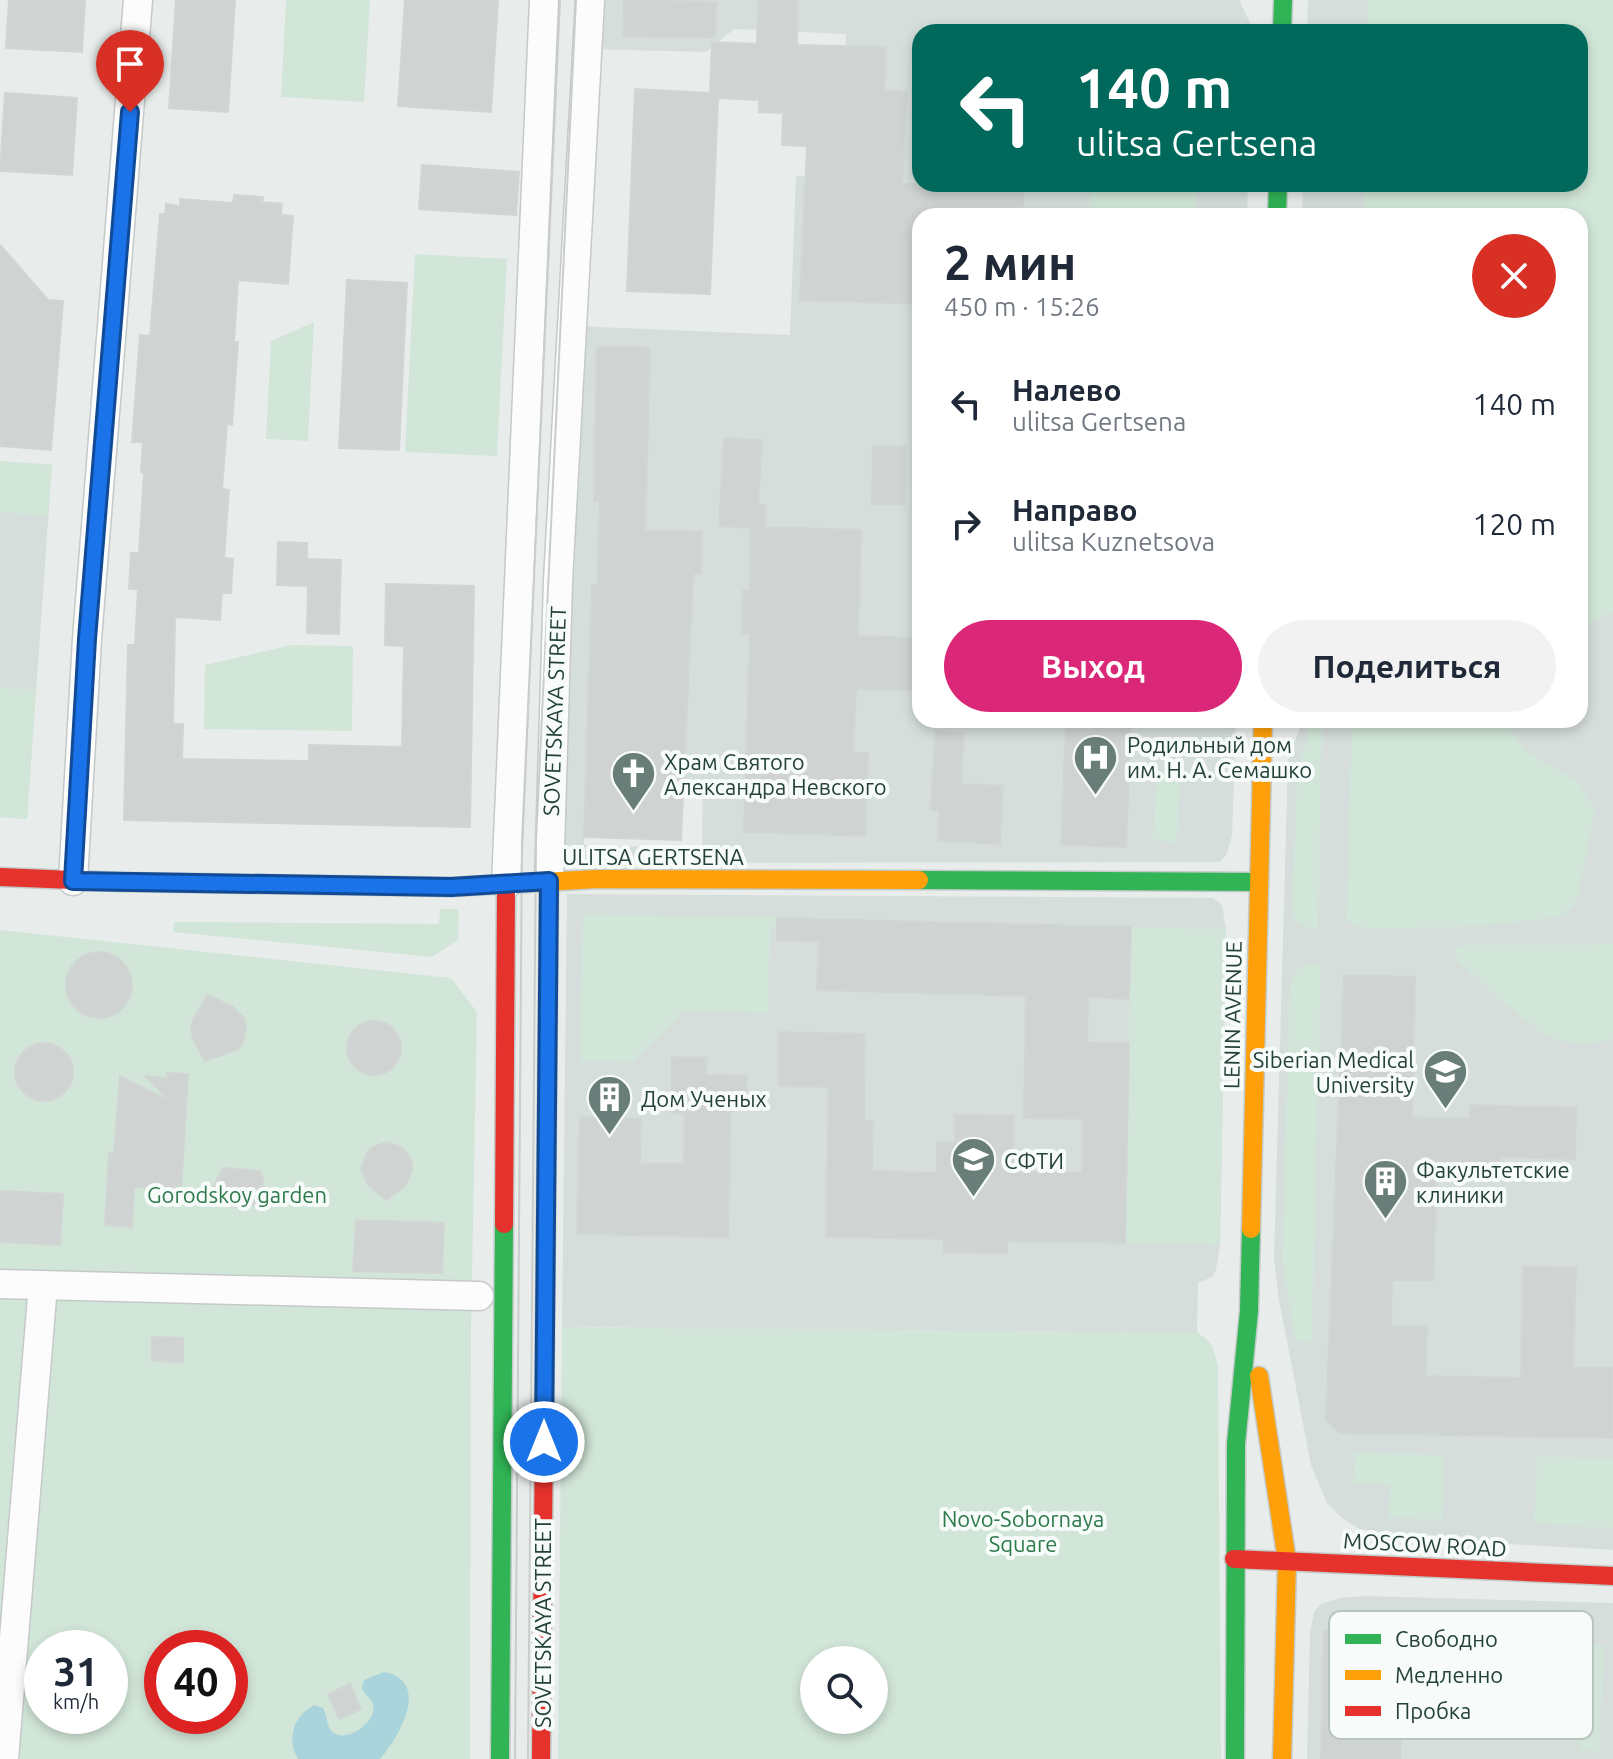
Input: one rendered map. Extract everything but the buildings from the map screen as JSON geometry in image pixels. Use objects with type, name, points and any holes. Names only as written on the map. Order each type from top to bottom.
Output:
[{"type":"street","points":[[73,881],[87,639],[138,0]]},
{"type":"street","name":"SOVETSKAYA STREET","points":[[500,1759],[506,885],[544,0]]},
{"type":"street","name":"SOVETSKAYA STREET","points":[[541,1759],[549,881],[560,551],[590,0]]},
{"type":"street","points":[[1282,24],[1283,0]]},
{"type":"street","name":"LENIN AVENUE","points":[[1235,1759],[1236,1444],[1249,1311],[1263,728]]},
{"type":"street","name":"ULITSA GERTSENA","points":[[0,877],[451,887],[628,879],[1259,882]]},
{"type":"street","points":[[0,1284],[479,1296]]},
{"type":"street","points":[[4,1759],[43,1285]]},
{"type":"street","name":"LENIN AVENUE","points":[[1249,1311],[1287,1561],[1282,1759]]},
{"type":"street","name":"MOSCOW ROAD","points":[[1234,1559],[1613,1576]]},
{"type":"shaded area","points":[[588,0],[1239,0],[1251,24],[912,24],[912,192],[1248,192],[1247,208],[912,208],[912,728],[1236,728],[1232,836],[1226,856],[1219,862],[564,863],[558,854],[576,326],[790,335],[796,176],[841,178],[846,34],[734,29],[706,52],[586,49]],"holes":[[[585,776],[703,781],[702,849],[584,845]]]},
{"type":"shaded area","name":"Siberian Medical University","points":[[1308,0],[1613,0],[1613,1550],[1406,1538],[1359,1529],[1327,1503],[1311,1465],[1279,1300],[1274,1258],[1288,760],[1300,728],[1588,728],[1588,208],[1302,208],[1303,192],[1588,192],[1588,24],[1307,24]]},
{"type":"shaded area","points":[[0,461],[52,465],[27,819],[0,817]]},
{"type":"shaded area","points":[[567,894],[1213,898],[1222,905],[1226,929],[1220,1245],[1212,1277],[1198,1283],[1197,1333],[562,1327]]},
{"type":"shaded area","points":[[1364,1596],[1613,1603],[1613,1759],[1307,1759],[1310,1633],[1314,1612],[1321,1604],[1340,1598]]},
{"type":"green space","points":[[286,0],[370,0],[364,102],[281,97]]},
{"type":"green space","points":[[1368,0],[1613,0],[1613,613],[1588,624],[1588,208],[1363,208],[1364,192],[1588,192],[1588,24],[1368,24]]},
{"type":"green space","points":[[1090,192],[1196,192],[1196,208],[1089,208]]},
{"type":"green space","points":[[415,254],[507,259],[497,456],[405,452]]},
{"type":"green space","points":[[314,322],[308,441],[266,439],[271,341]]},
{"type":"green space","points":[[0,461],[52,465],[48,516],[0,512]]},
{"type":"green space","points":[[292,645],[353,646],[352,731],[204,729],[205,665]]},
{"type":"green space","points":[[0,687],[36,690],[27,819],[0,817]]},
{"type":"green space","points":[[1310,728],[1322,728],[1318,929],[1301,925],[1292,912],[1297,776]]},
{"type":"green space","points":[[1352,728],[1510,728],[1525,750],[1578,782],[1595,811],[1577,902],[1560,917],[1482,926],[1380,929],[1357,927],[1346,920]]},
{"type":"green space","points":[[1167,764],[1180,765],[1177,842],[1153,841],[1156,775],[1165,771]]},
{"type":"green space","points":[[440,909],[459,909],[458,940],[432,957],[173,932],[174,922],[439,924]]},
{"type":"green space","points":[[583,914],[777,917],[770,930],[768,1013],[683,1012],[632,1062],[580,1061]]},
{"type":"green space","points":[[1131,927],[1226,929],[1220,1245],[1125,1243]]},
{"type":"green space","name":"Gorodskoy garden","points":[[0,930],[451,978],[477,1012],[471,1330],[470,1759],[0,1759]]},
{"type":"green space","points":[[1613,944],[1613,1039],[1586,1043],[1558,1040],[1535,1027],[1456,959],[1454,948],[1468,945]]},
{"type":"green space","points":[[1321,963],[1312,1342],[1295,1341],[1282,1258],[1290,983],[1302,968]]},
{"type":"green space","name":"Novo-Sobornaya Square","points":[[562,1327],[1197,1333],[1212,1346],[1218,1365],[1221,1759],[558,1759]]},
{"type":"green space","points":[[1355,1453],[1444,1455],[1442,1520],[1389,1517],[1390,1485],[1353,1483]]},
{"type":"green space","points":[[1537,1457],[1613,1458],[1613,1528],[1534,1524]]},
{"type":"green space","points":[[1593,1644],[1604,1645],[1599,1751],[1578,1750],[1579,1739],[1593,1739]]},
{"type":"water","points":[[384,1672],[398,1677],[406,1686],[409,1698],[402,1725],[380,1759],[298,1759],[293,1736],[301,1715],[314,1705],[323,1708],[332,1732],[345,1735],[360,1729],[371,1718],[373,1711],[373,1704],[362,1688],[364,1680]]},
{"type":"tram line","points":[[515,1759],[522,841],[560,0]]},
{"type":"tram line","points":[[528,1759],[536,842],[576,0]]},
{"type":"traffic: fast","points":[[1282,24],[1283,0]]},
{"type":"traffic: fast","points":[[1277,208],[1278,192]]},
{"type":"traffic: fast","points":[[919,880],[1259,882]]},
{"type":"traffic: fast","points":[[544,1430],[549,881]]},
{"type":"traffic: fast","points":[[500,1759],[504,1224]]},
{"type":"traffic: fast","points":[[1235,1759],[1236,1444],[1249,1311],[1251,1229]]},
{"type":"traffic: slow","points":[[1251,1229],[1263,728]]},
{"type":"traffic: slow","points":[[396,886],[451,887],[597,879],[919,880]]},
{"type":"traffic: slow","points":[[1259,1376],[1287,1561],[1282,1759]]},
{"type":"traffic: jam","points":[[0,877],[396,886]]},
{"type":"traffic: jam","points":[[504,1224],[506,885]]},
{"type":"traffic: jam","points":[[541,1759],[544,1430]]},
{"type":"traffic: jam","points":[[1234,1559],[1613,1576]]},
{"type":"place","name":"Родильный дом им. Н. А. Семашко","points":[[1096,796]]},
{"type":"place","name":"Храм Святого Александра Невского","points":[[633,813]]},
{"type":"place","name":"Siberian Medical University","points":[[1445,1111]]},
{"type":"place","name":"Дом Ученых","points":[[610,1137]]},
{"type":"place","name":"СФТИ","points":[[973,1199]]},
{"type":"place","name":"Факультетские клиники","points":[[1385,1221]]},
{"type":"route","points":[[130,112],[87,639],[73,881],[451,887],[549,881],[544,1442]]}]
